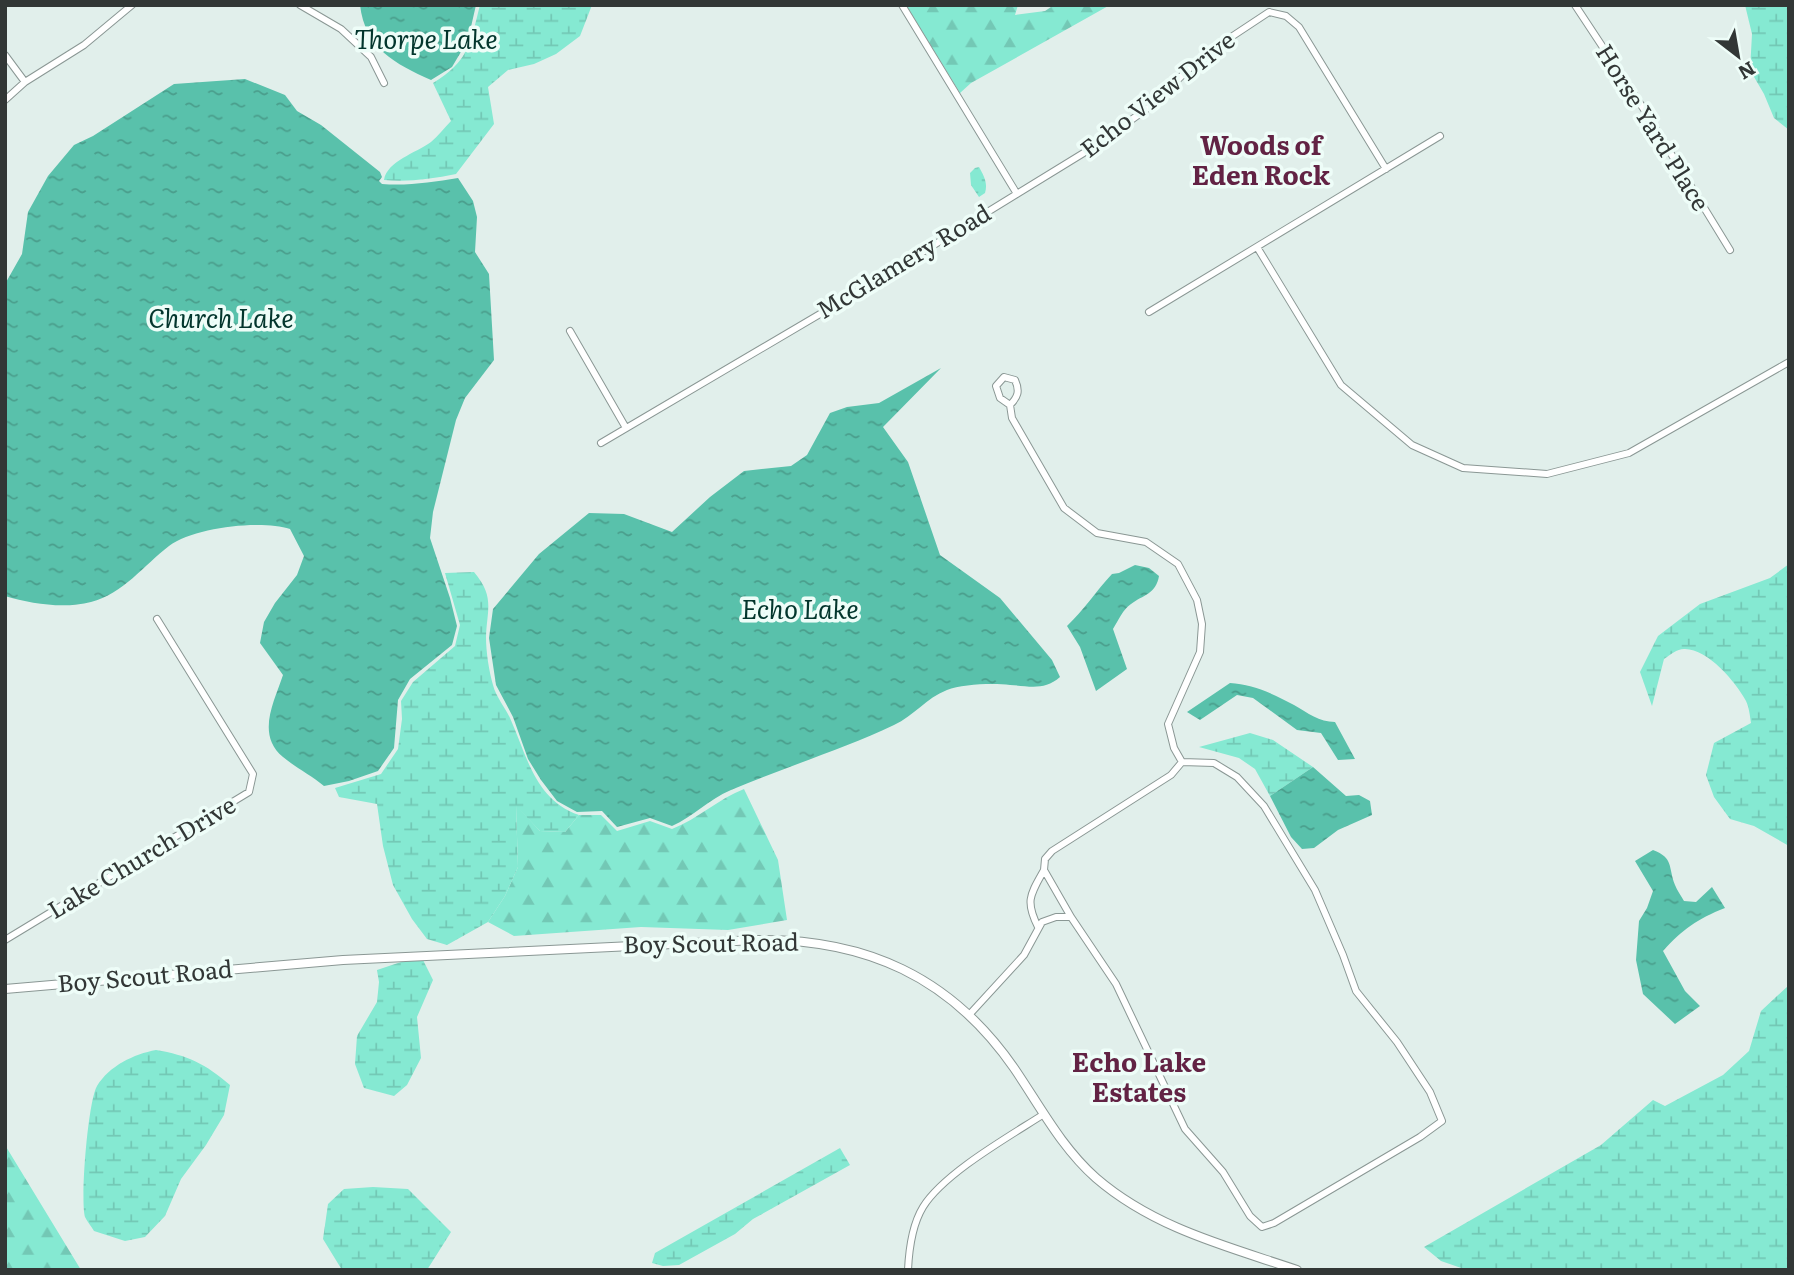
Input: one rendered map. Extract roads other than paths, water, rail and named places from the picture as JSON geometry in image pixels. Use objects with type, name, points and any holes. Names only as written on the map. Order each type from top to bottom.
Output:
[{"type":"street","points":[[5,100],[25,82],[84,45],[132,5]]},
{"type":"street","points":[[300,5],[341,29],[351,38],[371,57],[384,83]]},
{"type":"street","name":"McGlamery Road","points":[[601,443],[1017,194],[902,5]]},
{"type":"street","name":"Horse Yard Place","points":[[1575,5],[1643,108],[1730,250]]},
{"type":"street","name":"Echo View Drive","points":[[1017,194],[1096,146],[1152,105],[1201,57],[1269,12],[1286,16],[1299,27],[1386,169]]},
{"type":"street","points":[[5,55],[25,82]]},
{"type":"street","points":[[1149,312],[1440,136]]},
{"type":"street","points":[[1257,247],[1341,385],[1412,445],[1464,468],[1546,474],[1629,453],[1789,362]]},
{"type":"street","points":[[570,331],[626,428]]},
{"type":"street","points":[[1010,405],[1018,394],[1018,386],[1015,380],[1004,377],[996,386],[997,393],[1010,405],[1012,418],[1064,508],[1097,533],[1146,542],[1178,564],[1196,600],[1202,624],[1200,652],[1168,724],[1174,748],[1182,762]]},
{"type":"street","name":"Lake Church Drive","points":[[5,940],[249,792],[253,774],[157,619]]},
{"type":"street","points":[[1038,927],[1029,909],[1033,890],[1044,870],[1045,859],[1060,845],[1171,775],[1182,762]]},
{"type":"street","points":[[1044,870],[1071,917],[1116,984],[1185,1129],[1223,1172],[1250,1216],[1262,1227],[1274,1223],[1420,1137],[1442,1121],[1430,1092],[1397,1042],[1356,991],[1315,890],[1264,806],[1237,777],[1214,763],[1182,762]]},
{"type":"street","points":[[970,1015],[1024,955],[1038,927],[1050,918],[1071,917]]},
{"type":"street","name":"Boy Scout Road","points":[[5,989],[343,960],[722,941],[788,940],[834,945],[887,961],[931,985],[970,1015],[996,1044],[1069,1150],[1093,1175],[1144,1213],[1177,1229],[1297,1270]]},
{"type":"street","points":[[908,1270],[915,1227],[924,1206],[960,1170],[1044,1114]]},
{"type":"water","name":"Thorpe Lake","points":[[360,5],[476,5],[468,40],[452,67],[431,80],[405,68],[384,53],[368,33]]},
{"type":"water","name":"Church Lake","points":[[245,79],[285,95],[297,111],[321,125],[380,172],[382,177],[379,181],[382,184],[411,184],[458,178],[473,201],[477,217],[475,252],[489,274],[494,360],[465,398],[456,420],[433,512],[430,538],[457,626],[452,645],[410,679],[398,700],[394,748],[378,771],[324,786],[283,757],[270,739],[272,707],[283,675],[260,643],[264,622],[297,575],[304,556],[290,529],[246,525],[211,530],[180,539],[113,593],[91,602],[48,605],[5,596],[5,284],[22,254],[28,212],[48,176],[74,145],[93,136],[174,84]]},
{"type":"water","name":"Echo Lake","points":[[941,368],[883,427],[908,462],[940,555],[1000,598],[1052,660],[1060,677],[1042,686],[987,684],[947,690],[894,725],[731,790],[672,826],[650,818],[617,827],[602,811],[577,812],[557,801],[528,759],[513,717],[496,685],[489,638],[493,609],[539,554],[589,513],[624,514],[672,532],[710,497],[744,471],[791,466],[807,455],[830,413],[847,407],[879,403]]},
{"type":"water","points":[[1135,565],[1149,568],[1159,576],[1155,587],[1126,609],[1113,629],[1127,669],[1096,691],[1080,647],[1067,626],[1112,574]]},
{"type":"water","points":[[1230,683],[1263,690],[1319,719],[1335,722],[1355,759],[1338,760],[1321,733],[1297,730],[1253,698],[1237,695],[1200,720],[1187,712]]},
{"type":"water","points":[[1313,767],[1346,796],[1359,795],[1370,801],[1372,815],[1338,830],[1314,848],[1302,849],[1291,837],[1270,796]]},
{"type":"water","points":[[1653,850],[1667,860],[1675,885],[1684,901],[1696,902],[1712,887],[1725,908],[1691,925],[1663,951],[1685,991],[1700,1006],[1675,1024],[1643,994],[1636,960],[1639,921],[1653,891],[1635,861]]},
{"type":"district","name":"Woods of Eden Rock","points":[[1261,161]]},
{"type":"district","name":"Echo Lake Estates","points":[[1139,1078]]}]
